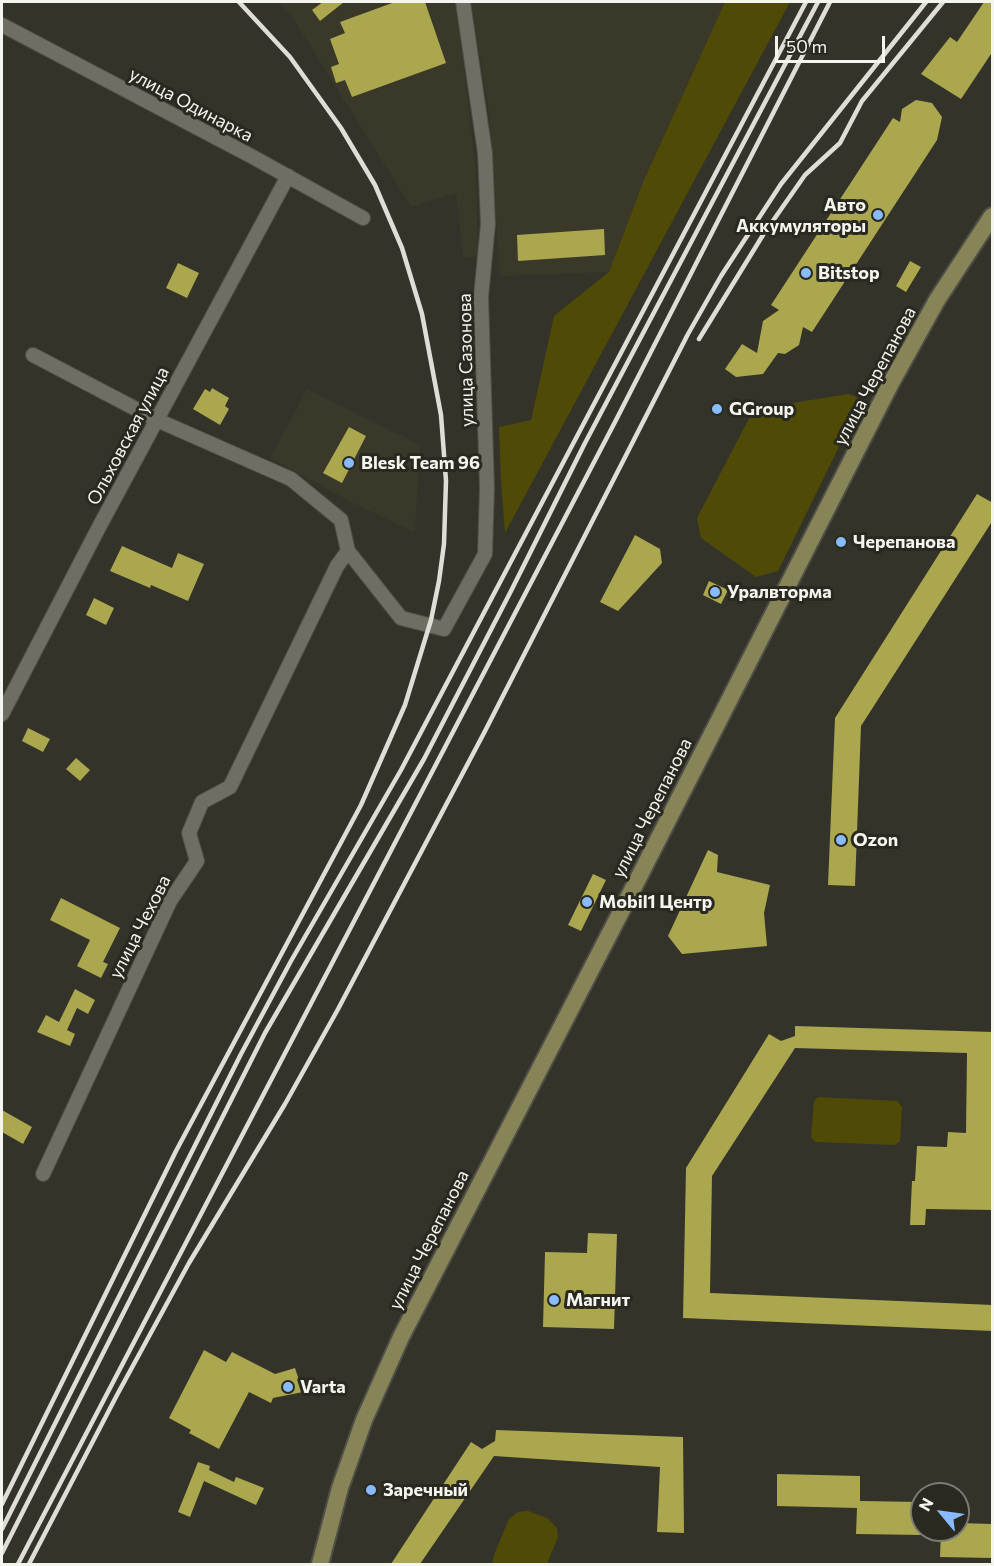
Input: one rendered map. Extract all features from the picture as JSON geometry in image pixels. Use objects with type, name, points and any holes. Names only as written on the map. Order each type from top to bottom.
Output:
[{"type":"main road","name":"улица Черепанова","points":[[320,1564],[340,1488],[364,1419],[401,1337],[688,782],[887,390],[937,300],[993,216]]},
{"type":"street","name":"улица Сазонова","points":[[33,354],[157,420],[291,479],[341,520],[348,551],[401,618],[444,628],[485,554],[487,488],[481,297],[488,224],[485,153],[463,2]]},
{"type":"street","name":"улица Одинарка","points":[[2,25],[363,218]]},
{"type":"street","name":"Ольховская улица","points":[[2,714],[288,176]]},
{"type":"street","name":"улица Чехова","points":[[43,1174],[170,901],[197,861],[189,833],[201,802],[230,787],[337,566],[348,551]]},
{"type":"shaded area","points":[[278,2],[456,2],[476,171],[478,256],[463,258],[456,193],[411,207],[291,15]]},
{"type":"shaded area","points":[[471,2],[725,2],[644,180],[609,272],[500,276],[489,112]]},
{"type":"shaded area","points":[[725,2],[790,2],[505,533],[499,427],[531,420],[554,316],[609,272],[644,180]]},
{"type":"shaded area","points":[[307,389],[420,445],[415,532],[355,504],[270,458]]},
{"type":"shaded area","points":[[849,394],[857,397],[860,404],[778,571],[756,577],[701,538],[697,518],[754,409]]},
{"type":"shaded area","points":[[818,1097],[897,1101],[902,1107],[900,1141],[895,1145],[816,1142],[811,1137],[814,1101]]},
{"type":"shaded area","points":[[528,1511],[547,1518],[557,1528],[558,1537],[547,1564],[492,1564],[509,1519],[518,1512]]},
{"type":"building","points":[[323,2],[344,2],[320,21],[312,10]]},
{"type":"building","points":[[395,2],[425,2],[446,63],[352,97],[345,80],[336,83],[331,67],[339,64],[330,39],[345,33],[340,22]]},
{"type":"building","points":[[984,2],[993,2],[993,51],[961,99],[921,74],[950,37],[957,42]]},
{"type":"building","points":[[916,100],[932,103],[942,117],[937,140],[812,332],[803,327],[799,345],[785,354],[778,353],[763,374],[736,377],[725,369],[742,344],[757,353],[763,321],[779,310],[771,305],[893,118],[900,122],[902,109]]},
{"type":"building","points":[[604,229],[605,255],[518,261],[517,235]]},
{"type":"building","points":[[910,261],[921,267],[906,292],[896,286]]},
{"type":"building","points":[[178,263],[199,273],[187,298],[166,288]]},
{"type":"building","points":[[212,388],[229,398],[225,406],[229,409],[220,425],[193,409],[205,389],[210,392]]},
{"type":"building","points":[[349,427],[366,436],[342,483],[323,473]]},
{"type":"building","points":[[977,494],[993,503],[993,520],[861,726],[855,886],[828,885],[835,718]]},
{"type":"building","points":[[635,535],[660,549],[662,563],[618,611],[600,602]]},
{"type":"building","points":[[122,546],[172,568],[178,553],[204,564],[188,601],[110,571]]},
{"type":"building","name":"Уралвторма","points":[[709,581],[728,590],[721,604],[703,595]]},
{"type":"building","points":[[94,598],[114,608],[106,625],[86,615]]},
{"type":"building","points":[[28,728],[50,739],[43,752],[22,741]]},
{"type":"building","points":[[76,758],[90,770],[80,781],[66,769]]},
{"type":"building","points":[[708,850],[718,855],[717,872],[770,885],[764,913],[767,946],[682,954],[668,936]]},
{"type":"building","name":"Mobil1 Центр","points":[[593,874],[606,880],[581,931],[568,925]]},
{"type":"building","points":[[61,898],[120,928],[103,962],[108,964],[101,978],[77,966],[90,940],[50,920]]},
{"type":"building","points":[[75,989],[95,1000],[88,1014],[77,1008],[67,1030],[75,1034],[70,1046],[37,1032],[46,1015],[59,1022]]},
{"type":"building","points":[[795,1026],[993,1032],[993,1210],[926,1209],[925,1225],[910,1225],[912,1181],[915,1181],[917,1146],[947,1147],[948,1132],[966,1133],[967,1053],[795,1048],[712,1176],[710,1293],[993,1305],[993,1331],[683,1318],[686,1168],[769,1034],[781,1041],[795,1036]]},
{"type":"building","points":[[2,1110],[32,1127],[23,1144],[2,1132]]},
{"type":"building","points":[[588,1233],[617,1234],[614,1329],[543,1327],[545,1252],[587,1253]]},
{"type":"building","points":[[204,1350],[226,1362],[232,1352],[275,1374],[295,1368],[303,1392],[273,1398],[271,1403],[249,1392],[219,1449],[189,1433],[191,1430],[169,1418]]},
{"type":"building","points":[[496,1430],[683,1437],[684,1533],[657,1532],[660,1467],[494,1456],[420,1564],[391,1564],[471,1442],[482,1449],[495,1441]]},
{"type":"building","points":[[198,1462],[210,1466],[209,1470],[234,1482],[236,1477],[264,1488],[256,1505],[204,1481],[190,1517],[178,1512]]},
{"type":"building","points":[[777,1474],[860,1476],[860,1501],[910,1502],[910,1535],[856,1534],[857,1508],[777,1506]]},
{"type":"building","points":[[970,1523],[993,1524],[993,1558],[940,1557],[941,1542],[970,1542]]},
{"type":"railway","points":[[2,1504],[176,1151],[361,805],[405,705],[431,620],[439,581],[444,544],[446,481],[441,415],[422,314],[402,248],[375,185],[341,128],[290,57],[239,2]]},
{"type":"railway","points":[[2,1529],[241,1054],[291,961],[401,770],[806,2]]},
{"type":"railway","points":[[2,1553],[265,1033],[424,759],[585,443],[818,2]]},
{"type":"railway","points":[[18,1564],[615,422],[830,2]]},
{"type":"railway","points":[[29,1564],[189,1263],[285,1104],[337,1011],[484,733],[688,334],[721,276],[781,184],[926,2]]},
{"type":"railway","points":[[699,339],[763,235],[805,175],[840,143],[862,101],[943,2]]},
{"type":"place","name":"Авто Аккумуляторы","points":[[878,215]]},
{"type":"place","name":"Bitstop","points":[[806,273]]},
{"type":"place","name":"GGroup","points":[[717,409]]},
{"type":"place","name":"Blesk Team 96","points":[[349,463]]},
{"type":"place","name":"Черепанова","points":[[841,542]]},
{"type":"place","name":"Уралвторма","points":[[715,592]]},
{"type":"place","name":"Ozon","points":[[841,840]]},
{"type":"place","name":"Mobil1 Центр","points":[[587,902]]},
{"type":"place","name":"Магнит","points":[[554,1300]]},
{"type":"place","name":"Varta","points":[[288,1387]]},
{"type":"place","name":"Заречный","points":[[371,1490]]}]
